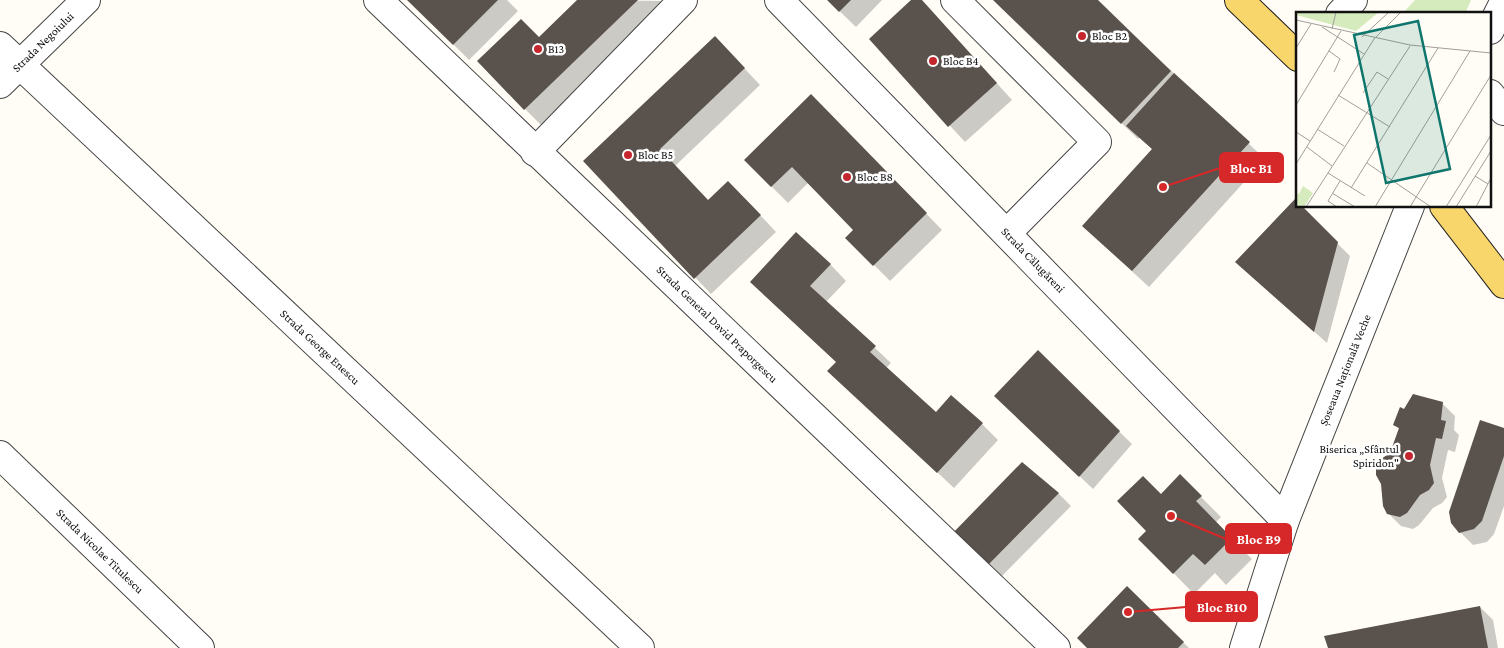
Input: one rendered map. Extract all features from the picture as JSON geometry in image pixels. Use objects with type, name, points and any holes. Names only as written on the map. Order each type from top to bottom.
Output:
[{"type":"main road","points":[[1239,0],[1296,55]]},
{"type":"main road","points":[[1446,208],[1504,284]]},
{"type":"street","name":"Strada Negoiului","points":[[0,84],[86,0]]},
{"type":"street","name":"Strada General David Praporgescu","points":[[378,0],[1056,648]]},
{"type":"street","points":[[536,152],[683,0]]},
{"type":"street","name":"Strada Călugăreni","points":[[780,0],[1285,520]]},
{"type":"street","points":[[955,0],[1097,142],[1007,233]]},
{"type":"street","points":[[1342,12],[1353,0]]},
{"type":"street","points":[[1492,26],[1504,2]]},
{"type":"street","name":"Strada George Enescu","points":[[0,46],[640,648]]},
{"type":"street","points":[[1492,96],[1504,111]]},
{"type":"street","name":"Șoseaua Națională Veche","points":[[1244,648],[1285,520],[1409,208]]},
{"type":"street","name":"Strada Nicolae Titulescu","points":[[0,455],[200,648]]},
{"type":"green space","points":[[1415,0],[1471,0],[1466,12],[1404,12]]},
{"type":"building","points":[[407,0],[498,0],[453,45]]},
{"type":"building","name":"B13","points":[[577,0],[638,0],[524,110],[477,61],[521,19],[539,37]]},
{"type":"building","points":[[827,0],[851,0],[839,12]]},
{"type":"building","name":"Bloc B4","points":[[911,0],[922,0],[997,83],[948,127],[869,39]]},
{"type":"building","name":"Bloc B2","points":[[993,0],[1098,0],[1171,71],[1121,124]]},
{"type":"building","name":"Bloc B5","points":[[715,36],[745,68],[660,149],[708,200],[728,181],[761,215],[694,279],[583,161]]},
{"type":"building","points":[[1174,73],[1250,142],[1132,271],[1082,226],[1152,149],[1126,126]]},
{"type":"building","name":"Bloc B8","points":[[811,94],[927,213],[873,266],[845,238],[853,230],[792,167],[771,187],[744,160]]},
{"type":"building","points":[[1295,199],[1296,208],[1304,208],[1338,242],[1314,332],[1235,262]]},
{"type":"building","points":[[796,232],[831,264],[810,286],[876,346],[870,352],[936,412],[951,395],[983,423],[937,473],[827,371],[836,362],[750,282]]},
{"type":"building","points":[[1038,350],[1120,431],[1079,477],[994,396]]},
{"type":"building","name":"Biserica „Sfântul Spiridon\"","points":[[1413,394],[1443,402],[1441,420],[1446,421],[1442,439],[1436,438],[1430,465],[1434,483],[1429,490],[1420,495],[1407,513],[1400,517],[1387,514],[1383,506],[1381,484],[1376,475],[1376,466],[1381,459],[1390,453],[1399,428],[1393,425],[1400,407],[1404,409]]},
{"type":"building","points":[[1480,420],[1504,428],[1504,456],[1482,521],[1474,529],[1459,533],[1451,523],[1449,512]]},
{"type":"building","points":[[1022,462],[1059,493],[986,567],[949,537]]},
{"type":"building","points":[[1180,474],[1202,496],[1196,501],[1232,538],[1205,565],[1193,554],[1173,574],[1138,539],[1146,531],[1117,501],[1143,476],[1161,494]]},
{"type":"building","points":[[1127,586],[1184,642],[1178,648],[1087,648],[1077,638]]},
{"type":"building","points":[[1480,606],[1488,648],[1328,648],[1324,636]]},
{"type":"place","name":"Bloc B2","points":[[1082,36]]},
{"type":"place","name":"B13","points":[[538,49]]},
{"type":"place","name":"Bloc B4","points":[[933,61]]},
{"type":"place","name":"Bloc B5","points":[[628,155]]},
{"type":"place","name":"Bloc B8","points":[[847,177]]},
{"type":"place","name":"Bloc B1","points":[[1163,187]]},
{"type":"place","name":"Biserica „Sfântul Spiridon\"","points":[[1409,456]]},
{"type":"place","name":"Bloc B9","points":[[1171,516]]},
{"type":"place","name":"Bloc B10","points":[[1128,612]]}]
